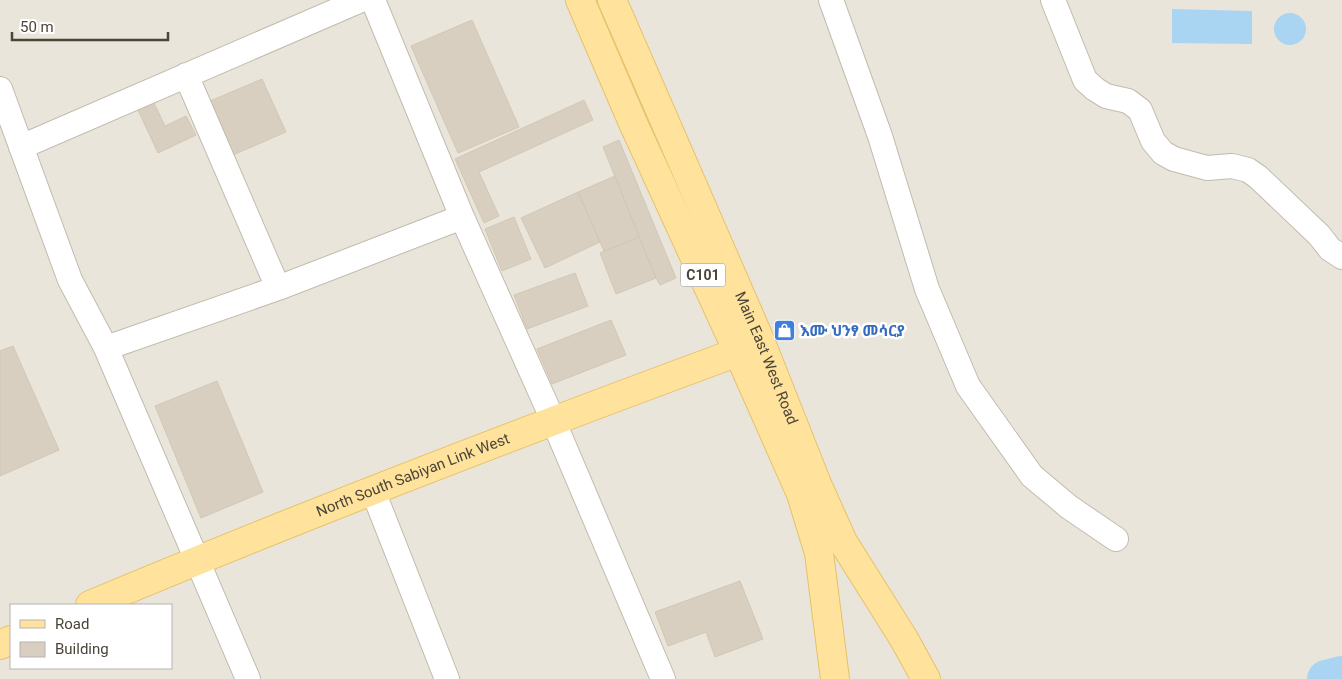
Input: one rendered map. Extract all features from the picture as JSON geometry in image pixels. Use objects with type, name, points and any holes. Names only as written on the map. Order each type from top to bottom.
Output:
[{"type":"main road","name":"Main East West Road","points":[[580,0],[633,123],[749,346],[817,484],[843,542],[904,639],[926,679]]},
{"type":"main road","name":"Main East West Road","points":[[612,0],[662,114],[749,346],[801,494],[819,553],[835,679]]},
{"type":"main road","points":[[633,123],[662,114]]},
{"type":"main road","name":"North South Sabiyan Link West","points":[[92,604],[198,560],[553,420],[749,346]]},
{"type":"street","points":[[12,137],[186,75],[361,0]]},
{"type":"street","points":[[373,0],[462,217],[553,420],[664,679]]},
{"type":"street","points":[[830,0],[880,136],[927,289],[968,386],[1032,476],[1069,507],[1116,539]]},
{"type":"street","points":[[1054,0],[1085,80],[1095,90],[1106,96],[1128,101],[1140,110],[1153,142],[1164,154],[1174,159],[1207,168],[1232,166],[1248,170],[1258,177],[1319,235],[1330,249],[1342,257]]},
{"type":"street","points":[[186,75],[278,288]]},
{"type":"street","points":[[0,89],[12,137],[70,280],[106,348],[248,679]]},
{"type":"street","points":[[106,348],[278,288],[462,217]]},
{"type":"street","points":[[373,491],[447,679]]},
{"type":"shaded area","points":[[0,0],[1342,0],[1342,679],[0,679]]},
{"type":"water","points":[[1172,9],[1252,11],[1252,44],[1172,43]]},
{"type":"water","points":[[1290,13],[1296,14],[1301,18],[1305,23],[1305,35],[1301,40],[1296,44],[1290,45],[1284,44],[1279,40],[1275,35],[1274,29],[1275,23],[1279,18],[1284,14]]},
{"type":"building","points":[[472,20],[519,127],[458,153],[411,46]]},
{"type":"building","points":[[262,79],[286,132],[233,155],[210,101]]},
{"type":"building","points":[[584,100],[593,120],[479,172],[499,216],[484,223],[455,159]]},
{"type":"building","points":[[153,101],[165,126],[186,116],[196,135],[158,153],[137,108]]},
{"type":"building","points":[[619,140],[676,278],[660,285],[603,147]]},
{"type":"building","points":[[615,176],[639,237],[604,251],[578,192]]},
{"type":"building","points":[[578,192],[600,242],[545,268],[521,218]]},
{"type":"building","points":[[514,217],[531,259],[502,271],[485,229]]},
{"type":"building","points":[[639,237],[656,278],[616,294],[600,253]]},
{"type":"building","points":[[575,273],[588,306],[527,329],[514,295]]},
{"type":"building","points":[[611,320],[626,355],[552,384],[537,349]]},
{"type":"building","points":[[13,346],[59,450],[0,476],[0,351]]},
{"type":"building","points":[[217,381],[263,492],[201,518],[155,406]]},
{"type":"building","points":[[740,581],[763,639],[715,657],[706,632],[668,646],[655,612]]},
{"type":"waterway","points":[[1326,679],[1342,675]]},
{"type":"place","name":"እሙ ህንፃ መሳርያ","points":[[784,331]]}]
